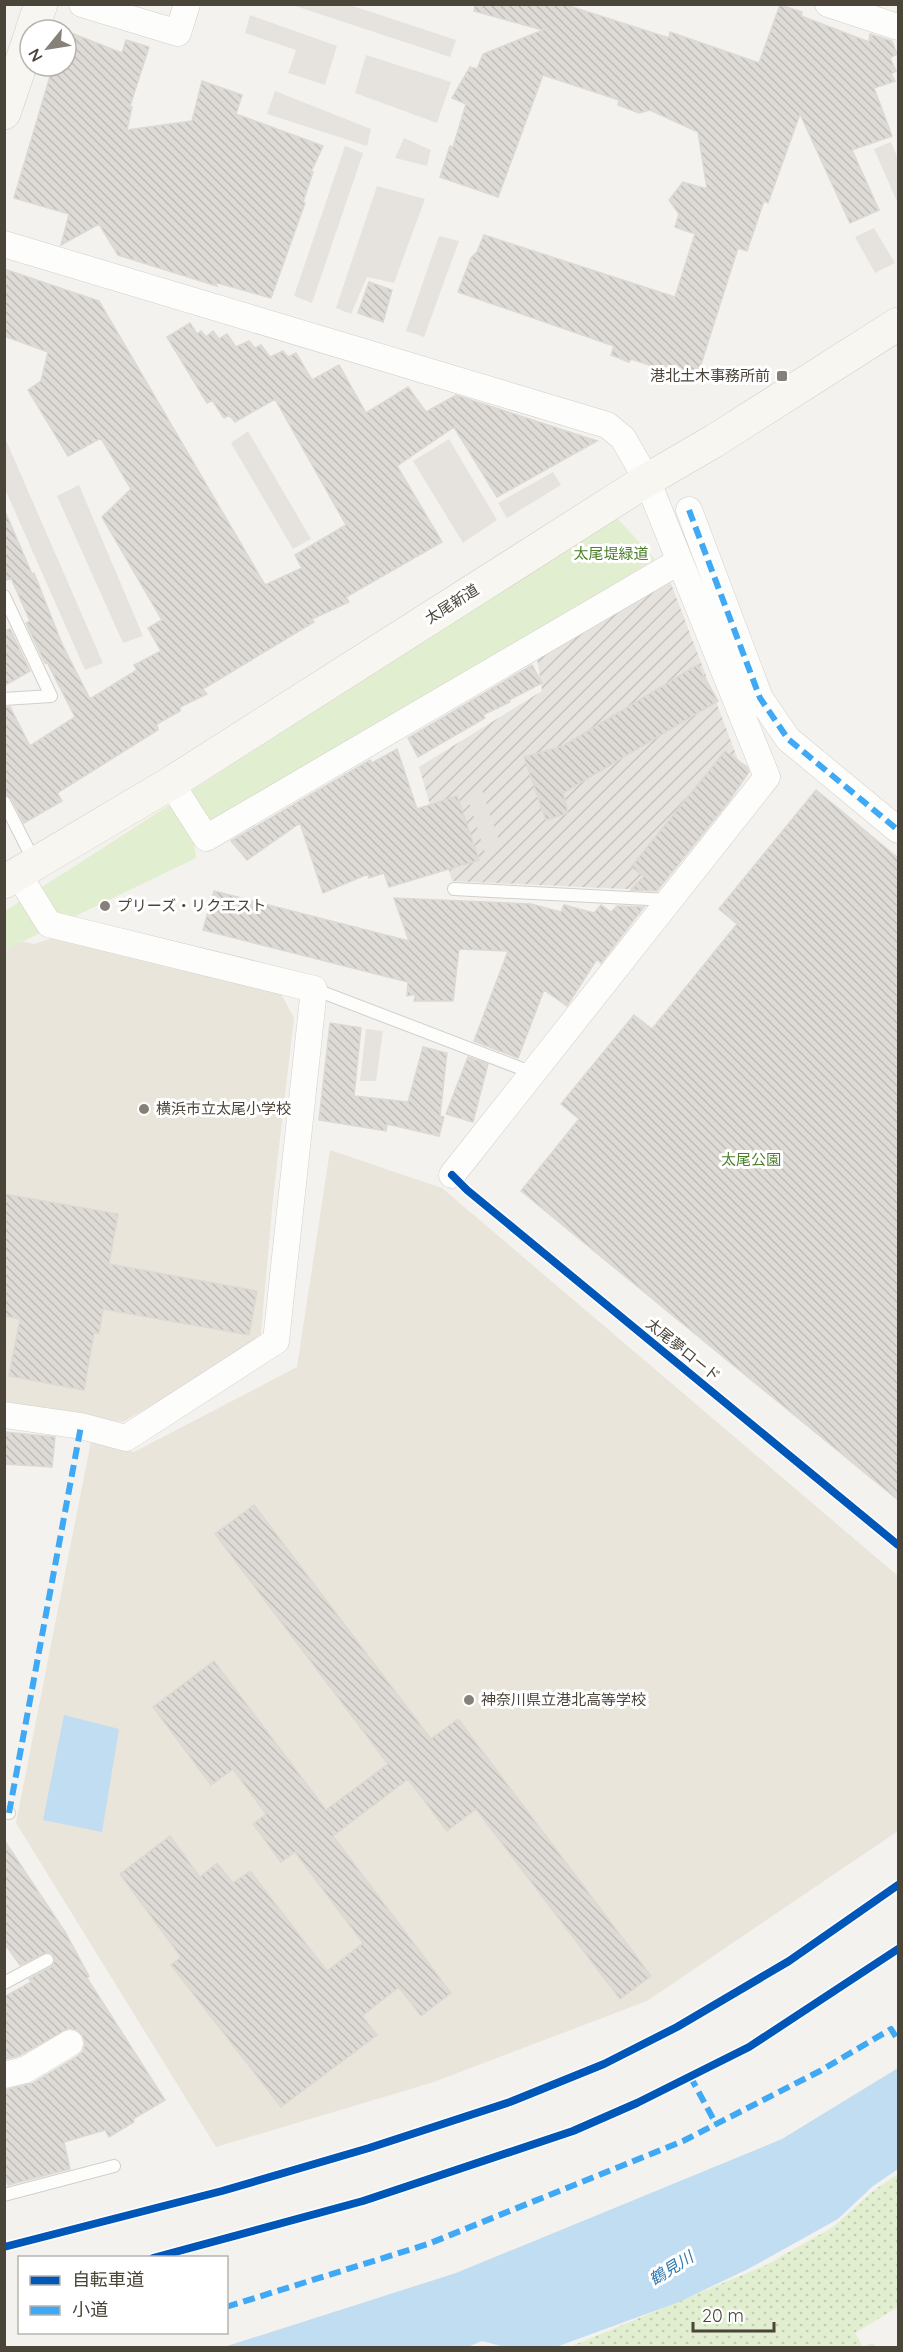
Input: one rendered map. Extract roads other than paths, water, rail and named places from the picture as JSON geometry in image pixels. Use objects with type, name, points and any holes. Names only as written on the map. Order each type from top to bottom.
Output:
[{"type":"street","points":[[82,4],[178,33],[187,4]]},
{"type":"street","points":[[842,7],[898,27]]},
{"type":"street","points":[[4,113],[18,72]]},
{"type":"street","points":[[4,244],[606,425],[623,438],[647,480],[767,777],[452,1175]]},
{"type":"street","name":"太尾新道","points":[[19,874],[171,783],[647,480],[724,434],[896,318]]},
{"type":"street","points":[[689,510],[760,698],[788,739],[898,830]]},
{"type":"street","points":[[171,783],[206,838],[680,561]]},
{"type":"street","points":[[4,1415],[81,1426],[126,1438],[276,1341],[314,989],[48,924],[19,874]]},
{"type":"street","points":[[4,2075],[25,2070],[70,2043]]},
{"type":"lane","points":[[4,596],[51,696],[4,699]]},
{"type":"lane","points":[[4,802],[19,874]]},
{"type":"lane","points":[[454,889],[670,900]]},
{"type":"lane","points":[[314,989],[533,1073]]},
{"type":"lane","points":[[4,1983],[47,1960]]},
{"type":"lane","points":[[4,2196],[114,2166]]},
{"type":"water","points":[[64,1715],[119,1729],[102,1832],[43,1820]]},
{"type":"water","name":"鶴見川","points":[[898,2068],[898,2169],[873,2186],[838,2219],[750,2268],[679,2302],[556,2347],[505,2347],[482,2341],[465,2348],[224,2347],[456,2273],[782,2139]]},
{"type":"place","name":"港北土木事務所前","points":[[782,376]]},
{"type":"place","name":"プリーズ・リクエスト","points":[[105,906]]},
{"type":"place","name":"横浜市立太尾小学校","points":[[144,1109]]},
{"type":"place","name":"神奈川県立港北高等学校","points":[[469,1700]]},
{"type":"park label","name":"太尾堤緑道","points":[[611,554]]},
{"type":"park label","name":"太尾公園","points":[[751,1160]]}]
